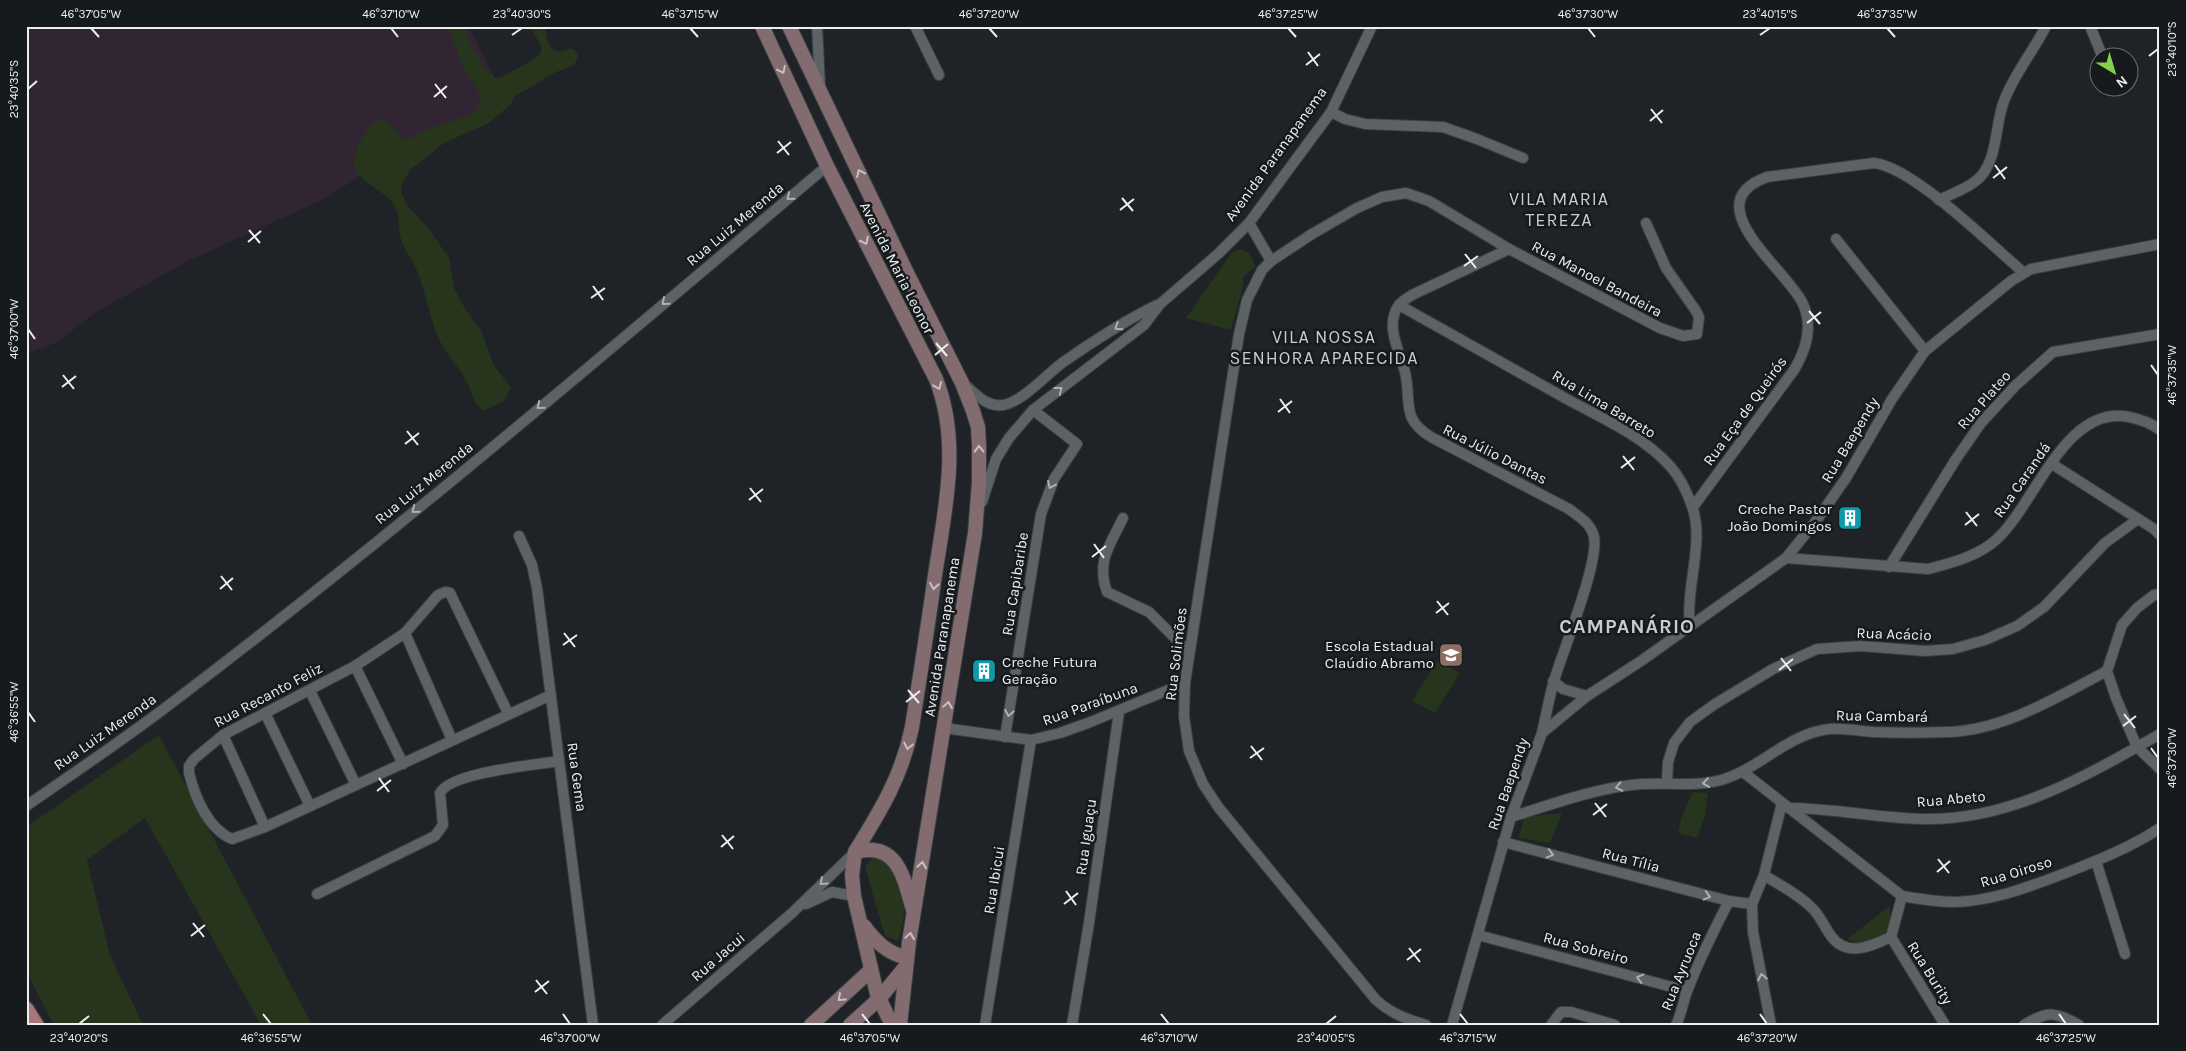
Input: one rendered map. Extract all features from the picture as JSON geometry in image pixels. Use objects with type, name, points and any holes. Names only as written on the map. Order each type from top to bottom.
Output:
[{"type":"main road","points":[[26,1009],[36,1025]]},
{"type":"street","name":"Avenida Maria Leonor","points":[[762,26],[827,166],[936,380],[947,414],[950,472],[941,538]]},
{"type":"street","name":"Avenida Maria Leonor","points":[[789,26],[906,271],[962,383],[978,427],[979,482],[975,533]]},
{"type":"street","points":[[817,26],[820,89]]},
{"type":"street","points":[[914,26],[939,75]]},
{"type":"street","name":"Avenida Paranapanema","points":[[850,1025],[879,1000],[907,962],[975,533],[989,476],[996,459],[1009,438],[1033,410],[1144,325],[1160,304],[1218,254],[1249,223],[1331,112],[1372,26]]},
{"type":"street","points":[[2090,26],[2099,48]]},
{"type":"street","points":[[1939,200],[1968,186],[1980,177],[1985,170],[1990,159],[2000,115],[2012,81],[2043,28]]},
{"type":"street","points":[[1331,112],[1346,119],[1365,124],[1443,127],[1523,158]]},
{"type":"street","name":"Rua Eça de Queirós","points":[[1693,507],[1794,370],[1806,345],[1807,316],[1803,303],[1742,224],[1740,201],[1748,187],[1756,181],[1766,177],[1874,162],[1890,166],[1900,171],[1939,200],[2023,272]]},
{"type":"street","name":"Rua Luiz Merenda","points":[[26,806],[159,712],[263,632],[578,375],[827,166]]},
{"type":"street","name":"Rua Manoel Bandeira","points":[[1271,261],[1357,208],[1382,197],[1397,193],[1416,196],[1428,201],[1509,249],[1660,328],[1684,336],[1697,334],[1699,317],[1666,268],[1646,223]]},
{"type":"street","points":[[1249,223],[1271,261]]},
{"type":"street","points":[[1836,239],[1925,351]]},
{"type":"street","name":"Rua Baependy","points":[[1452,1025],[1503,842],[1542,733],[1587,696],[1690,627],[1786,558],[1816,521],[1846,478],[1892,399],[1925,351],[2023,272],[2160,244]]},
{"type":"street","points":[[1399,305],[1412,295],[1509,249]]},
{"type":"street","name":"Rua Solimões","points":[[1271,261],[1255,280],[1242,316],[1185,683],[1184,723],[1189,752],[1202,784],[1219,808],[1376,1000],[1401,1018],[1426,1025]]},
{"type":"street","points":[[886,283],[906,271]]},
{"type":"street","name":"Avenida Paranapanema","points":[[962,383],[988,403],[1004,405],[1026,393],[1073,356],[1136,315],[1160,304]]},
{"type":"street","name":"Rua Lima Barreto","points":[[1399,305],[1633,436],[1671,467],[1681,482],[1693,507],[1696,538],[1688,598],[1690,627]]},
{"type":"street","name":"Rua Júlio Dantas","points":[[1399,305],[1395,316],[1394,340],[1405,373],[1411,419],[1415,426],[1431,438],[1569,509],[1582,518],[1590,528],[1594,542],[1587,580],[1553,681],[1542,733]]},
{"type":"street","name":"Rua Plateo","points":[[1889,567],[1956,459],[1981,423],[2014,386],[2053,352],[2160,334]]},
{"type":"street","name":"Rua Capibaribe","points":[[1005,737],[1041,514],[1054,479],[1077,444],[1033,410]]},
{"type":"street","name":"Rua Carandá","points":[[1786,558],[1928,570],[1976,553],[1996,540],[2009,527],[2052,464],[2079,430],[2101,417],[2119,415],[2135,418],[2160,430]]},
{"type":"street","points":[[2052,464],[2138,518],[2160,535]]},
{"type":"street","points":[[1123,518],[1104,559],[1102,578],[1106,592],[1149,612],[1189,652]]},
{"type":"street","name":"Rua Acácio","points":[[1667,783],[1668,762],[1674,743],[1690,722],[1715,704],[1773,669],[1817,649],[1861,646],[1924,651],[1953,648],[1985,640],[2017,626],[2044,607],[2105,543],[2138,518]]},
{"type":"street","name":"Rua Gema","points":[[519,536],[532,565],[596,1022]]},
{"type":"street","name":"Avenida Paranapanema","points":[[892,1025],[879,1000],[871,970],[862,923],[854,896],[852,875],[856,852],[894,785],[906,756],[941,538]]},
{"type":"street","name":"Rua Recanto Feliz","points":[[508,714],[450,593],[444,592],[438,595],[405,633],[355,666],[310,691],[223,734],[203,750],[189,766],[191,782],[208,820],[223,836],[232,839],[310,806],[551,695]]},
{"type":"street","points":[[2160,594],[2154,595],[2137,608],[2122,625],[2106,670],[2137,747],[2160,769]]},
{"type":"street","points":[[405,633],[452,740]]},
{"type":"street","points":[[355,666],[403,764]]},
{"type":"street","name":"Rua Cambará","points":[[1511,817],[1606,790],[1631,785],[1703,784],[1743,772],[1777,749],[1803,735],[1830,729],[1948,732],[1974,729],[2015,716],[2106,670]]},
{"type":"street","points":[[1553,681],[1563,689],[1587,696]]},
{"type":"street","name":"Rua Paraíbuna","points":[[944,728],[1031,740],[1060,733],[1119,712],[1185,683]]},
{"type":"street","points":[[310,691],[356,785]]},
{"type":"street","name":"Rua Iguaçu","points":[[1072,1025],[1089,923],[1119,712]]},
{"type":"street","points":[[265,713],[310,806]]},
{"type":"street","points":[[223,734],[265,826]]},
{"type":"street","name":"Rua Abeto","points":[[1785,806],[1928,819],[1979,814],[2027,802],[2086,774],[2160,734]]},
{"type":"street","name":"Rua Ibicui","points":[[985,1025],[1031,740]]},
{"type":"street","points":[[317,894],[436,836],[443,824],[440,792],[446,786],[484,773],[559,761]]},
{"type":"street","points":[[1743,772],[1902,896],[1891,937],[1858,950],[1845,946],[1832,938],[1810,906],[1798,896],[1764,875]]},
{"type":"street","points":[[1771,1025],[1753,932],[1752,904],[1764,875],[1785,806]]},
{"type":"street","name":"Rua Oiroso","points":[[1902,896],[1955,902],[1990,898],[2024,888],[2096,861],[2160,828]]},
{"type":"street","name":"Rua Tília","points":[[1503,842],[1729,901],[1752,904]]},
{"type":"street","points":[[856,852],[877,850],[893,859],[902,872],[914,913]]},
{"type":"street","name":"Rua Jacui","points":[[662,1025],[792,913],[856,852]]},
{"type":"street","points":[[2096,861],[2125,954]]},
{"type":"street","name":"Rua Jacui","points":[[792,913],[823,894],[832,892],[854,896]]},
{"type":"street","name":"Rua Ayruoca","points":[[1676,1025],[1683,1010],[1687,991],[1711,935],[1729,901]]},
{"type":"street","points":[[862,923],[874,939],[890,953],[907,962],[900,1025]]},
{"type":"street","name":"Rua Sobreiro","points":[[1478,935],[1687,991]]},
{"type":"street","name":"Rua Burity","points":[[1891,937],[1945,1025]]},
{"type":"street","points":[[811,1025],[871,970]]},
{"type":"street","points":[[1552,1025],[1561,1012],[1571,1012],[1615,1025]]},
{"type":"street","points":[[2024,1025],[2038,1016],[2049,1013],[2059,1014],[2079,1025]]},
{"type":"shaded area","points":[[26,26],[468,26],[505,98],[383,162],[324,199],[188,261],[96,312],[56,343],[28,353]]},
{"type":"green space","points":[[448,26],[465,26],[476,55],[495,78],[508,74],[539,55],[541,47],[530,26],[545,26],[548,43],[553,49],[561,51],[573,49],[578,55],[576,62],[570,67],[556,72],[514,97],[511,104],[489,123],[444,143],[410,170],[402,184],[401,192],[407,205],[429,229],[449,258],[454,288],[464,307],[481,330],[493,364],[511,388],[503,402],[483,411],[476,404],[464,377],[440,341],[422,284],[402,242],[398,214],[394,205],[384,194],[365,181],[356,169],[354,161],[364,134],[378,120],[389,123],[401,137],[408,139],[436,126],[471,115],[476,111],[482,97],[463,67]]},
{"type":"green space","points":[[1242,249],[1251,256],[1255,267],[1244,276],[1231,330],[1186,318],[1232,252]]},
{"type":"green space","points":[[1437,661],[1460,673],[1435,713],[1412,701]]},
{"type":"green space","points":[[159,735],[312,1025],[261,1025],[145,818],[87,860],[110,955],[143,1025],[54,1025],[26,971],[26,827]]},
{"type":"green space","points":[[1693,792],[1708,793],[1705,816],[1697,838],[1678,833],[1681,818]]},
{"type":"green space","points":[[1562,813],[1550,843],[1519,838],[1524,817]]},
{"type":"green space","points":[[874,855],[886,861],[894,869],[900,880],[903,892],[904,917],[898,941],[885,936],[865,867]]},
{"type":"green space","points":[[1890,906],[1890,926],[1887,933],[1868,942],[1847,939]]},
{"type":"place","name":"Creche Pastor João Domingos","points":[[1850,518]]},
{"type":"place","name":"Escola Estadual Claúdio Abramo","points":[[1451,655]]},
{"type":"place","name":"Creche Futura Geração","points":[[984,671]]},
{"type":"district","name":"VILA MARIA TEREZA","points":[[1559,209]]},
{"type":"district","name":"VILA NOSSA SENHORA APARECIDA","points":[[1324,347]]},
{"type":"district","name":"CAMPANÁRIO","points":[[1627,626]]}]
